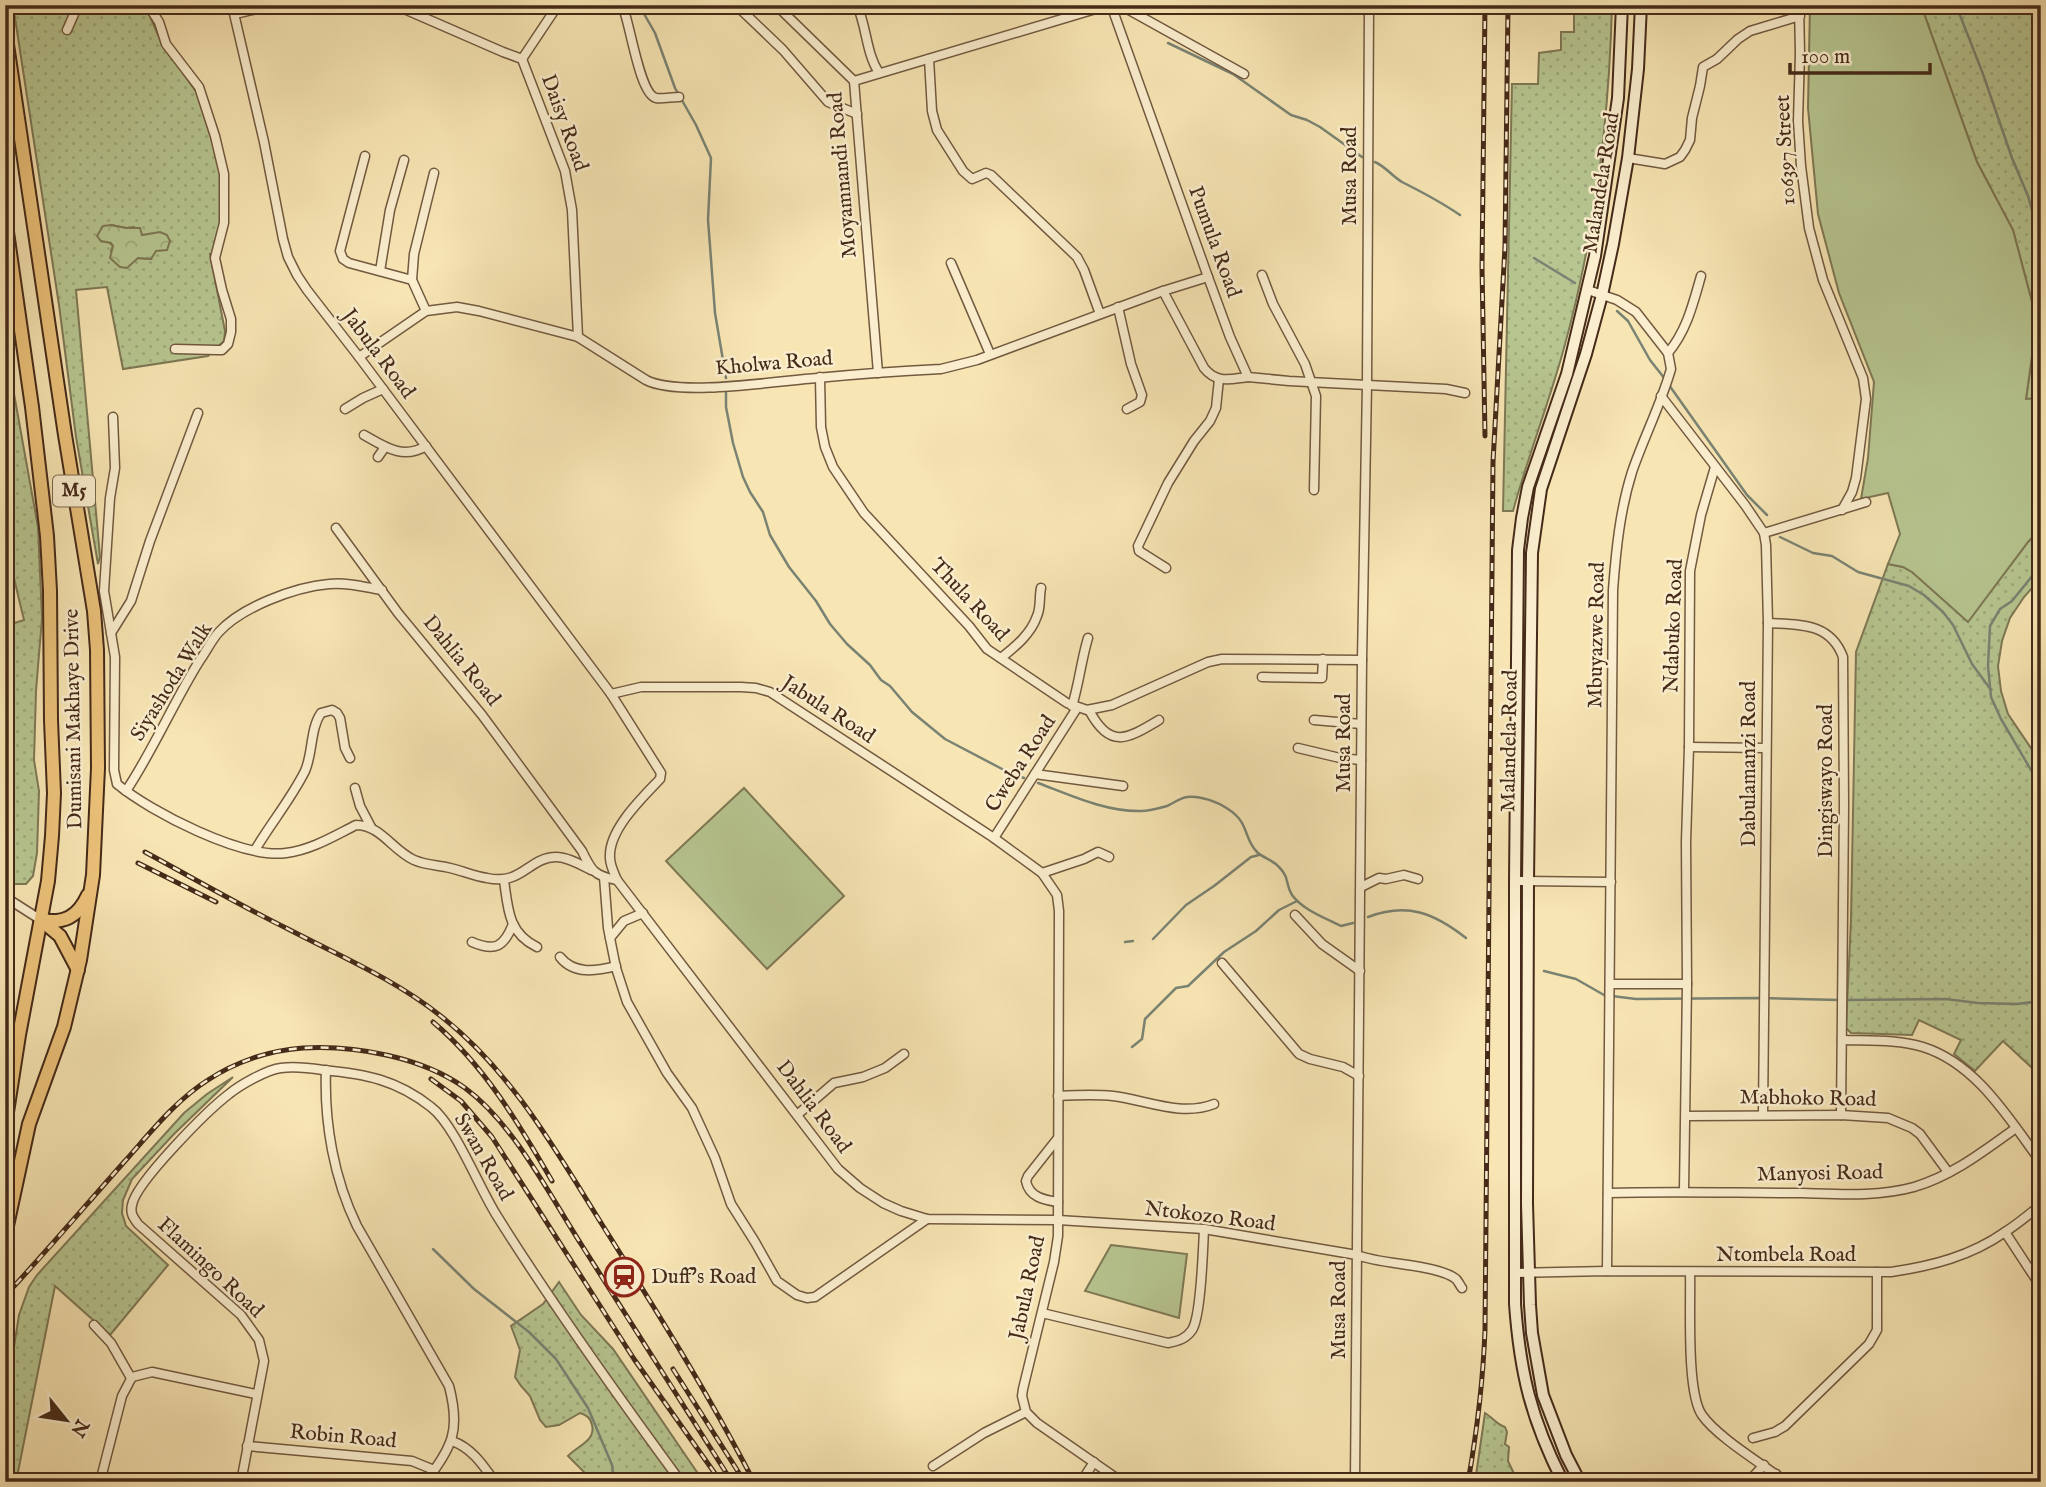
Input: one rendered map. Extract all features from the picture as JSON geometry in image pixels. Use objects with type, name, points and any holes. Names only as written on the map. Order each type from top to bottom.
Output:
[{"type":"main road","name":"Malandela Road","points":[[1563,1482],[1537,1426],[1526,1391],[1517,1337],[1515,881],[1518,561],[1521,526],[1532,471],[1567,374],[1600,230],[1618,98],[1622,5]]},
{"type":"main road","name":"Malandela Road","points":[[1580,1482],[1566,1455],[1543,1395],[1532,1333],[1528,1273],[1531,571],[1534,529],[1545,474],[1574,395],[1602,295],[1628,158],[1638,69],[1641,5]]},
{"type":"main road","name":"Dumisani Makhaye Drive","points":[[5,31],[94,611],[97,650],[94,859],[78,970],[64,1027],[29,1124],[5,1235]]},
{"type":"main road","name":"Dumisani Makhaye Drive","points":[[5,218],[32,407],[49,560],[54,793],[51,859],[5,1125]]},
{"type":"main road","points":[[41,920],[65,920],[81,906],[90,892]]},
{"type":"main road","points":[[41,920],[60,936],[78,970]]},
{"type":"street","points":[[67,30],[78,5]]},
{"type":"street","points":[[149,5],[159,22],[166,44],[199,87],[224,174],[224,223],[215,258],[232,319],[228,344],[217,351],[175,349]]},
{"type":"street","points":[[234,10],[273,5]]},
{"type":"street","name":"Daisy Road","points":[[395,5],[522,59],[565,171],[572,210],[578,337]]},
{"type":"street","points":[[522,59],[558,5]]},
{"type":"street","points":[[622,5],[627,14],[638,65],[652,95],[659,99],[678,97]]},
{"type":"street","points":[[736,5],[783,50],[828,102],[857,114]]},
{"type":"street","name":"Moyamnandi Road","points":[[776,5],[854,81],[878,373]]},
{"type":"street","points":[[857,5],[863,18],[872,62],[879,73]]},
{"type":"street","points":[[854,81],[1110,5]]},
{"type":"street","name":"Pumula Road","points":[[1110,5],[1230,338],[1248,377]]},
{"type":"street","points":[[1120,5],[1244,74]]},
{"type":"street","name":"Musa Road","points":[[1356,1482],[1368,5]]},
{"type":"street","name":"106397 Street","points":[[1799,5],[1798,121],[1809,228],[1823,280],[1863,378],[1866,399],[1856,478],[1842,510]]},
{"type":"street","name":"Jabula Road","points":[[234,10],[288,257],[307,290],[611,694],[641,687],[741,687],[770,692],[994,838],[1042,873],[1056,895],[1059,911],[1058,1236],[1023,1389],[1026,1412]]},
{"type":"street","points":[[1628,158],[1665,164],[1680,157],[1690,140],[1703,67],[1717,59],[1750,31],[1800,16]]},
{"type":"street","points":[[929,58],[932,111],[937,130],[962,171],[972,179],[986,173],[991,175],[1077,257],[1100,314]]},
{"type":"street","points":[[365,156],[340,251],[343,259],[412,280]]},
{"type":"street","points":[[380,271],[390,210],[404,160]]},
{"type":"street","points":[[426,311],[412,280],[414,254],[434,173]]},
{"type":"street","points":[[951,263],[990,354]]},
{"type":"street","points":[[1262,275],[1272,304],[1305,364],[1316,396],[1314,490]]},
{"type":"street","points":[[1668,354],[1684,330],[1701,276]]},
{"type":"street","name":"Kholwa Road","points":[[359,357],[426,311],[457,307],[578,337],[655,385],[709,387],[941,369],[960,365],[1208,277]]},
{"type":"street","points":[[1588,290],[1617,300],[1636,312],[1668,354],[1671,369],[1661,396]]},
{"type":"street","points":[[1163,291],[1204,368],[1219,379],[1248,377],[1465,393]]},
{"type":"street","points":[[1118,307],[1131,364],[1142,395],[1140,402],[1127,409]]},
{"type":"street","name":"Thula Road","points":[[820,377],[821,427],[825,447],[833,467],[864,513],[987,649],[1075,707],[1089,710],[1112,705],[1222,659],[1362,660]]},
{"type":"street","points":[[1166,568],[1139,551],[1138,546],[1166,486],[1210,421],[1216,408],[1219,379]]},
{"type":"street","points":[[345,409],[383,389]]},
{"type":"street","name":"Dabulamanzi Road","points":[[1661,396],[1764,533],[1768,623],[1763,1115]]},
{"type":"street","name":"Mbuyazwe Road","points":[[1607,1271],[1615,556],[1620,518],[1632,472],[1661,396]]},
{"type":"street","points":[[111,633],[131,601],[150,541],[198,413]]},
{"type":"street","points":[[113,417],[115,468],[110,498],[104,591],[116,677],[114,770],[117,784],[177,823],[226,843],[270,855],[299,851],[356,825],[377,830],[392,846],[418,861],[486,878],[510,879],[555,857],[567,859],[604,877],[617,880]]},
{"type":"street","points":[[364,435],[399,452],[417,452],[426,446]]},
{"type":"street","points":[[379,457],[385,447]]},
{"type":"street","name":"Ndabuko Road","points":[[1686,1116],[1690,571],[1701,515],[1715,467]]},
{"type":"street","points":[[1764,533],[1866,502]]},
{"type":"street","name":"Dahlia Road","points":[[336,527],[398,613],[482,715],[582,851],[591,870]]},
{"type":"street","name":"Siyashoda Walk","points":[[126,791],[195,669],[218,633],[230,622],[282,593],[329,583],[382,590]]},
{"type":"street","points":[[1000,658],[1022,640],[1035,621],[1041,588]]},
{"type":"street","name":"Dingiswayo Road","points":[[1768,623],[1816,628],[1834,639],[1843,657],[1842,1040]]},
{"type":"street","name":"Cweba Road","points":[[994,838],[1075,707],[1088,638]]},
{"type":"street","points":[[1262,677],[1322,678],[1323,659]]},
{"type":"street","points":[[611,694],[661,773],[660,779],[630,811],[615,838],[610,862],[617,880]]},
{"type":"street","points":[[255,850],[305,771],[317,718],[321,713],[332,710],[337,713],[350,758]]},
{"type":"street","points":[[1089,710],[1102,731],[1115,737],[1127,737],[1160,720]]},
{"type":"street","points":[[1314,720],[1361,724]]},
{"type":"street","points":[[1689,747],[1766,748]]},
{"type":"street","points":[[1298,748],[1361,760]]},
{"type":"street","points":[[1035,774],[1123,786]]},
{"type":"street","points":[[355,788],[360,806],[371,827]]},
{"type":"street","points":[[1042,873],[1098,852],[1108,857]]},
{"type":"street","points":[[1360,887],[1379,878],[1404,875],[1418,879]]},
{"type":"street","points":[[604,877],[610,938],[627,1002],[667,1073],[692,1108],[715,1158],[731,1204],[777,1281],[797,1295],[807,1298],[822,1293],[860,1263],[927,1219]]},
{"type":"street","points":[[505,880],[506,898],[513,924],[521,937],[537,947]]},
{"type":"street","name":"Dahlia Road","points":[[617,880],[838,1170],[860,1188],[883,1203],[927,1219],[1058,1220]]},
{"type":"street","points":[[1515,881],[1611,882]]},
{"type":"street","points":[[5,897],[41,920]]},
{"type":"street","points":[[610,938],[624,921],[643,913]]},
{"type":"street","points":[[1295,915],[1322,944],[1360,971]]},
{"type":"street","points":[[472,942],[485,948],[496,946],[509,934],[513,924]]},
{"type":"street","points":[[560,957],[567,964],[588,971],[616,966]]},
{"type":"street","points":[[1222,963],[1299,1054],[1343,1067],[1359,1076]]},
{"type":"street","points":[[1610,992],[1687,988]]},
{"type":"street","points":[[1841,1115],[1842,1040],[1898,1042],[1923,1047],[1950,1060],[1980,1084],[2041,1162]]},
{"type":"street","points":[[797,1115],[834,1083],[874,1073],[886,1068],[904,1054]]},
{"type":"street","name":"Flamingo Road","points":[[241,1482],[264,1361],[259,1340],[241,1315],[138,1224],[131,1214],[132,1203],[136,1193],[169,1152],[230,1093],[279,1068],[326,1070]]},
{"type":"street","points":[[326,1070],[326,1116],[346,1203],[449,1386],[454,1405],[455,1425],[452,1441],[426,1482]]},
{"type":"street","name":"Swan Road","points":[[326,1070],[373,1076],[393,1083],[415,1094],[435,1110],[451,1132],[496,1214],[625,1407],[681,1482]]},
{"type":"street","points":[[1058,1096],[1113,1096],[1187,1110],[1202,1109],[1214,1104]]},
{"type":"street","name":"Mabhoko Road","points":[[1686,1116],[1841,1115],[1888,1118],[1912,1128],[1929,1145],[1948,1172]]},
{"type":"street","points":[[1684,1191],[1686,1116]]},
{"type":"street","name":"Manyosi Road","points":[[1608,1193],[1887,1192],[1915,1186],[1948,1172],[1968,1162],[2016,1128]]},
{"type":"street","points":[[1058,1138],[1026,1181],[1031,1193],[1043,1200],[1058,1202]]},
{"type":"street","name":"Ntombela Road","points":[[1515,1273],[1891,1272],[1935,1264],[1979,1247],[2005,1232],[2041,1205]]},
{"type":"street","name":"Ntokozo Road","points":[[1058,1220],[1204,1229],[1357,1255],[1370,1260],[1421,1267],[1457,1280],[1462,1289]]},
{"type":"street","points":[[1042,1313],[1168,1343],[1186,1337],[1194,1327],[1197,1310],[1204,1229]]},
{"type":"street","points":[[2005,1232],[2041,1287]]},
{"type":"street","points":[[1690,1272],[1692,1368],[1694,1392],[1702,1416],[1786,1482]]},
{"type":"street","points":[[1753,1438],[1775,1432],[1785,1426],[1869,1344],[1877,1330],[1877,1272]]},
{"type":"street","points":[[94,1325],[111,1343],[131,1378]]},
{"type":"street","points":[[100,1482],[122,1396],[131,1378],[152,1372],[256,1394]]},
{"type":"street","points":[[933,1466],[984,1433],[1026,1412],[1037,1423],[1122,1482]]},
{"type":"street","points":[[452,1441],[474,1454],[495,1482]]},
{"type":"street","name":"Robin Road","points":[[247,1446],[412,1461],[434,1470]]},
{"type":"street","points":[[1081,1482],[1094,1462]]},
{"type":"street","points":[[1748,1482],[1764,1465]]},
{"type":"street","points":[[1769,1482],[1776,1474]]},
{"type":"green space","points":[[13,5],[145,5],[162,44],[197,93],[217,157],[220,174],[220,222],[210,254],[225,331],[224,341],[208,356],[123,369],[107,287],[76,290],[100,557],[98,564],[76,437],[59,305]],"holes":[[[111,225],[134,227],[142,235],[151,259],[111,251],[113,246],[108,241]]]},
{"type":"green space","points":[[1513,5],[1612,5],[1604,135],[1592,221],[1575,306],[1513,511],[1503,511],[1512,84],[1538,84],[1539,53],[1561,50],[1561,32],[1574,32],[1574,11],[1513,10]]},
{"type":"green space","points":[[1810,5],[1921,5],[1977,162],[2013,230],[2037,321],[2026,399],[2041,398],[2041,528],[1968,622],[1912,572],[1888,564],[1900,534],[1888,493],[1861,499],[1868,458],[1874,382],[1839,293],[1818,214],[1808,108]]},
{"type":"green space","points":[[1921,5],[2041,5],[2041,398],[2026,399],[2037,321],[2013,230],[1977,162]]},
{"type":"green space","points":[[103,226],[140,228],[142,235],[160,232],[167,235],[170,241],[167,250],[156,251],[151,259],[138,258],[127,268],[120,267],[110,258],[113,246],[111,243],[101,241],[97,236]]},
{"type":"green space","points":[[5,344],[38,527],[42,618],[34,760],[39,791],[37,853],[33,876],[26,884],[10,884],[5,881],[5,626],[24,620],[5,541]]},
{"type":"green space","points":[[2041,528],[2041,578],[2010,618],[2002,641],[1998,666],[2001,691],[2008,714],[2041,763],[2041,1082],[2031,1067],[2003,1041],[1975,1071],[1954,1054],[1961,1040],[1919,1020],[1912,1035],[1851,1033],[1846,1028],[1851,920],[1856,652],[1888,564],[1912,572],[1968,621]]},
{"type":"green space","points":[[744,788],[844,896],[767,969],[666,861]]},
{"type":"green space","points":[[233,1077],[132,1179],[123,1200],[122,1213],[126,1226],[168,1265],[110,1335],[55,1286],[16,1482],[5,1482],[5,1404],[19,1315],[29,1287],[184,1113]]},
{"type":"green space","points":[[1111,1245],[1187,1254],[1179,1318],[1085,1291]]},
{"type":"green space","points":[[559,1282],[581,1315],[613,1349],[703,1481],[590,1482],[586,1474],[568,1456],[589,1439],[592,1431],[590,1419],[580,1413],[559,1425],[546,1427],[540,1420],[530,1396],[515,1377],[520,1350],[511,1326],[543,1304]]},
{"type":"green space","points":[[1485,1413],[1505,1427],[1505,1444],[1509,1447],[1508,1461],[1518,1482],[1475,1482]]},
{"type":"waterway","points":[[639,5],[655,33],[675,88],[711,158],[708,220],[715,313],[726,378]]},
{"type":"waterway","points":[[1956,5],[2028,196],[2041,242]]},
{"type":"waterway","points":[[1168,43],[1233,74],[1291,115],[1320,127],[1362,157]]},
{"type":"waterway","points":[[1375,162],[1402,182],[1460,215]]},
{"type":"waterway","points":[[1534,258],[1575,283]]},
{"type":"waterway","points":[[1617,311],[1628,321],[1650,360],[1665,379]]},
{"type":"waterway","points":[[1669,385],[1747,495],[1767,515]]},
{"type":"waterway","points":[[726,393],[733,443],[743,477],[763,512],[770,535],[789,567],[830,624],[912,712],[945,739],[1024,778]]},
{"type":"waterway","points":[[1780,537],[1813,553],[1832,556],[1858,572],[1909,586],[1924,595],[1953,625],[1972,664],[1991,690]]},
{"type":"waterway","points":[[2041,565],[2012,601],[2000,609],[1990,626],[1988,666],[1991,697],[2041,787]]},
{"type":"waterway","points":[[1038,783],[1088,802],[1128,811],[1167,806],[1187,797],[1203,798],[1219,804],[1240,820],[1257,852],[1282,871],[1292,895],[1302,905],[1341,926],[1353,923]]},
{"type":"waterway","points":[[1153,939],[1186,905],[1251,857],[1259,855]]},
{"type":"waterway","points":[[1132,1047],[1142,1039],[1145,1019],[1176,988],[1188,986],[1224,952],[1256,931],[1279,910],[1297,901]]},
{"type":"waterway","points":[[1368,917],[1395,910],[1420,912],[1443,922],[1466,938]]},
{"type":"waterway","points":[[1125,942],[1133,941]]},
{"type":"waterway","points":[[1544,971],[1576,979],[1604,995],[1636,999],[1839,1000]]},
{"type":"waterway","points":[[1846,1000],[1946,999],[2017,1004],[2041,1001]]},
{"type":"waterway","points":[[433,1249],[474,1289],[529,1332],[556,1359],[588,1408],[612,1465],[614,1482]]},
{"type":"railway","points":[[1485,5],[1482,267],[1485,436]]},
{"type":"railway","points":[[1468,1482],[1479,1406],[1485,1330],[1493,462],[1505,247],[1508,5]]},
{"type":"railway","points":[[145,852],[406,992],[442,1017],[490,1062],[531,1114],[568,1169],[681,1352],[754,1482]]},
{"type":"railway","points":[[138,863],[216,902]]},
{"type":"railway","points":[[433,1022],[468,1057],[499,1096],[552,1181]]},
{"type":"railway","points":[[5,1296],[164,1118],[185,1097],[208,1080],[253,1058],[291,1049],[344,1049],[387,1055],[448,1077],[465,1088],[499,1120],[543,1182],[732,1482]]},
{"type":"railway","points":[[431,1079],[461,1101],[492,1137],[634,1359],[721,1482]]},
{"type":"railway","points":[[673,1369],[739,1473]]},
{"type":"place","name":"Duff's Road","points":[[624,1277]]}]
